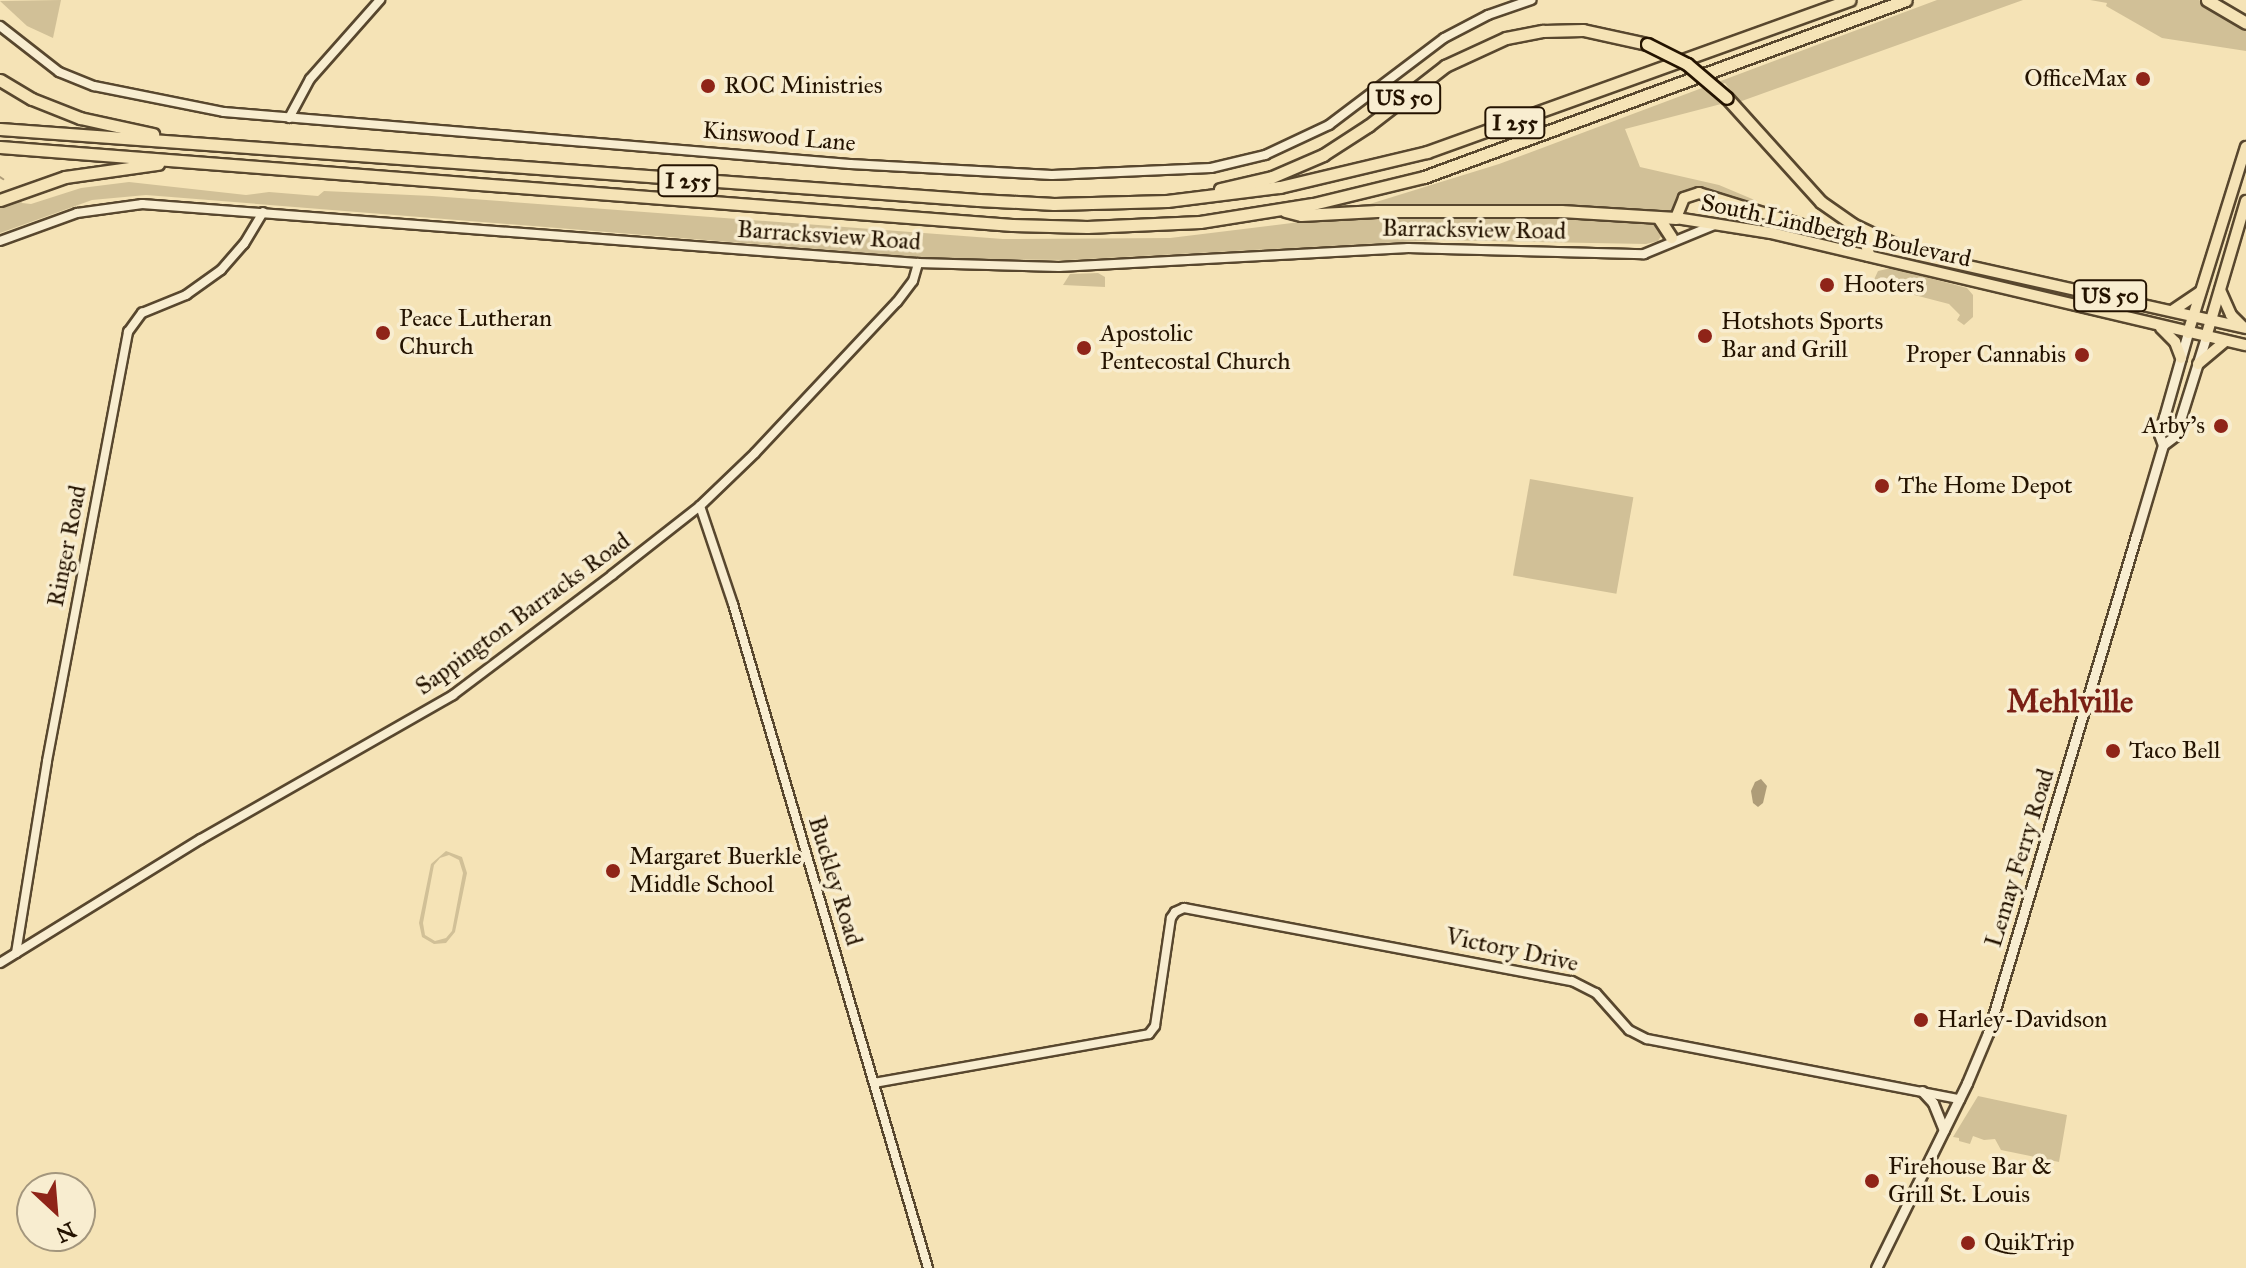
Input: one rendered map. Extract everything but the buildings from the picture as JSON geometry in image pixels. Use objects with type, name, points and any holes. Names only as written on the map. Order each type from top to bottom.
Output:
[{"type":"highway","name":"I 255","points":[[0,129],[991,201],[1092,204],[1167,201],[1280,187],[1415,155],[1535,116],[1850,0]]},
{"type":"highway","name":"I 255","points":[[0,147],[1024,226],[1150,225],[1281,210],[1363,193],[1460,165],[1906,0]]},
{"type":"highway","points":[[2207,0],[2242,19]]},
{"type":"highway","name":"US 50","points":[[1167,201],[1272,177],[1315,159],[1361,132],[1445,66],[1506,38],[1543,31],[1583,30],[1647,44],[1687,64],[1727,98],[1821,202],[1865,231],[1911,252]]},
{"type":"highway","points":[[0,80],[32,99],[80,118],[209,144]]},
{"type":"highway","points":[[0,200],[65,177],[180,161]]},
{"type":"highway","name":"US 50","points":[[1281,210],[1301,215],[1377,211],[1535,211],[1676,218]]},
{"type":"highway","points":[[1658,217],[1671,237]]},
{"type":"highway","points":[[1865,231],[1868,250]]},
{"type":"main road","name":"Lemay Ferry Road","points":[[1876,1268],[1960,1099],[1994,1017],[2163,445],[2159,434],[2188,333],[2246,147]]},
{"type":"main road","name":"South Lindbergh Boulevard","points":[[2245,327],[1911,252],[1868,250],[1676,218],[1684,198],[1699,193],[1868,250],[2159,326],[2246,345]]},
{"type":"main road","name":"Lemay Ferry Road","points":[[2163,445],[2175,436],[2246,201]]},
{"type":"main road","points":[[2220,290],[2231,315],[2245,327]]},
{"type":"main road","points":[[2172,311],[2201,291]]},
{"type":"main road","points":[[2159,326],[2175,342],[2181,358]]},
{"type":"main road","points":[[2198,364],[2225,341]]},
{"type":"main road","points":[[1922,1091],[1933,1103],[1944,1130]]},
{"type":"street","points":[[289,118],[310,79],[380,0]]},
{"type":"street","name":"Kinswood Lane","points":[[0,26],[59,72],[94,86],[176,105],[289,118],[1001,174],[1199,169],[1239,163],[1329,125],[1444,38],[1501,10],[1531,0]]},
{"type":"street","name":"Barracksview Road","points":[[0,241],[68,215],[120,205],[161,204],[918,263],[1059,267],[1381,248],[1637,254],[1660,249],[1698,229],[1720,225]]},
{"type":"street","name":"Ringer Road","points":[[16,953],[47,761],[128,332],[142,313],[196,289],[221,270],[244,244],[263,212]]},
{"type":"street","points":[[1660,249],[1671,237],[1676,218]]},
{"type":"street","name":"Sappington Barracks Road","points":[[0,963],[201,839],[453,695],[700,506],[897,302],[913,281],[918,263]]},
{"type":"street","name":"Buckley Road","points":[[700,506],[733,604],[928,1268]]},
{"type":"street","name":"Victory Drive","points":[[874,1083],[1149,1034],[1155,1026],[1169,928],[1177,910],[1191,908],[1572,981],[1596,993],[1629,1030],[1647,1039],[1960,1099]]},
{"type":"shaded area","points":[[61,0],[53,38],[27,26],[0,1]]},
{"type":"shaded area","points":[[1937,0],[2023,0],[1739,102],[1725,83],[1711,89],[1725,103],[1625,129],[1640,167],[1719,185],[1757,201],[1755,204],[1693,187],[1678,196],[1671,213],[1528,206],[1360,207],[1499,164]]},
{"type":"shaded area","points":[[2090,0],[2199,0],[2246,29],[2246,51],[2162,38],[2106,6],[2107,3]]},
{"type":"shaded area","points":[[129,182],[246,195],[269,192],[318,196],[324,191],[432,196],[1003,239],[1170,238],[1324,219],[1392,215],[1576,217],[1658,223],[1663,233],[1658,241],[1646,244],[1439,240],[1069,260],[943,259],[146,195],[92,200],[0,233],[0,207],[19,198],[22,203],[31,204],[81,188]]},
{"type":"shaded area","points":[[1891,268],[1967,288],[1973,295],[1973,317],[1964,325],[1957,320],[1960,315],[1949,304],[1872,284],[1878,271]]},
{"type":"shaded area","points":[[1098,273],[1105,277],[1105,287],[1063,285],[1070,274]]},
{"type":"shaded area","points":[[1530,479],[1633,497],[1616,594],[1513,576]]},
{"type":"shaded area","points":[[1761,779],[1767,786],[1763,803],[1758,807],[1753,803],[1751,791],[1755,782]]},
{"type":"shaded area","points":[[446,851],[462,857],[467,873],[455,932],[446,943],[434,944],[422,937],[419,923],[431,864]],"holes":[[[449,855],[459,860],[463,873],[452,931],[446,938],[435,941],[425,935],[423,923],[434,865],[440,858]]]},
{"type":"shaded area","points":[[1978,1096],[2067,1115],[2059,1162],[2001,1150],[1995,1139],[1984,1140],[1973,1136],[1970,1144],[1953,1137]]},
{"type":"place","name":"OfficeMax","points":[[2143,79]]},
{"type":"place","name":"ROC Ministries","points":[[708,86]]},
{"type":"place","name":"Hooters","points":[[1827,285]]},
{"type":"place","name":"Peace Lutheran Church","points":[[383,333]]},
{"type":"place","name":"Hotshots Sports Bar and Grill","points":[[1705,336]]},
{"type":"place","name":"Apostolic Pentecostal Church","points":[[1084,348]]},
{"type":"place","name":"Proper Cannabis","points":[[2082,355]]},
{"type":"place","name":"Arby's","points":[[2221,426]]},
{"type":"place","name":"The Home Depot","points":[[1882,486]]},
{"type":"place","name":"Taco Bell","points":[[2113,751]]},
{"type":"place","name":"Margaret Buerkle Middle School","points":[[613,871]]},
{"type":"place","name":"Harley-Davidson","points":[[1921,1020]]},
{"type":"place","name":"Firehouse Bar & Grill St. Louis","points":[[1872,1181]]},
{"type":"place","name":"QuikTrip","points":[[1968,1243]]},
{"type":"district","name":"Mehlville","points":[[2070,702]]}]
